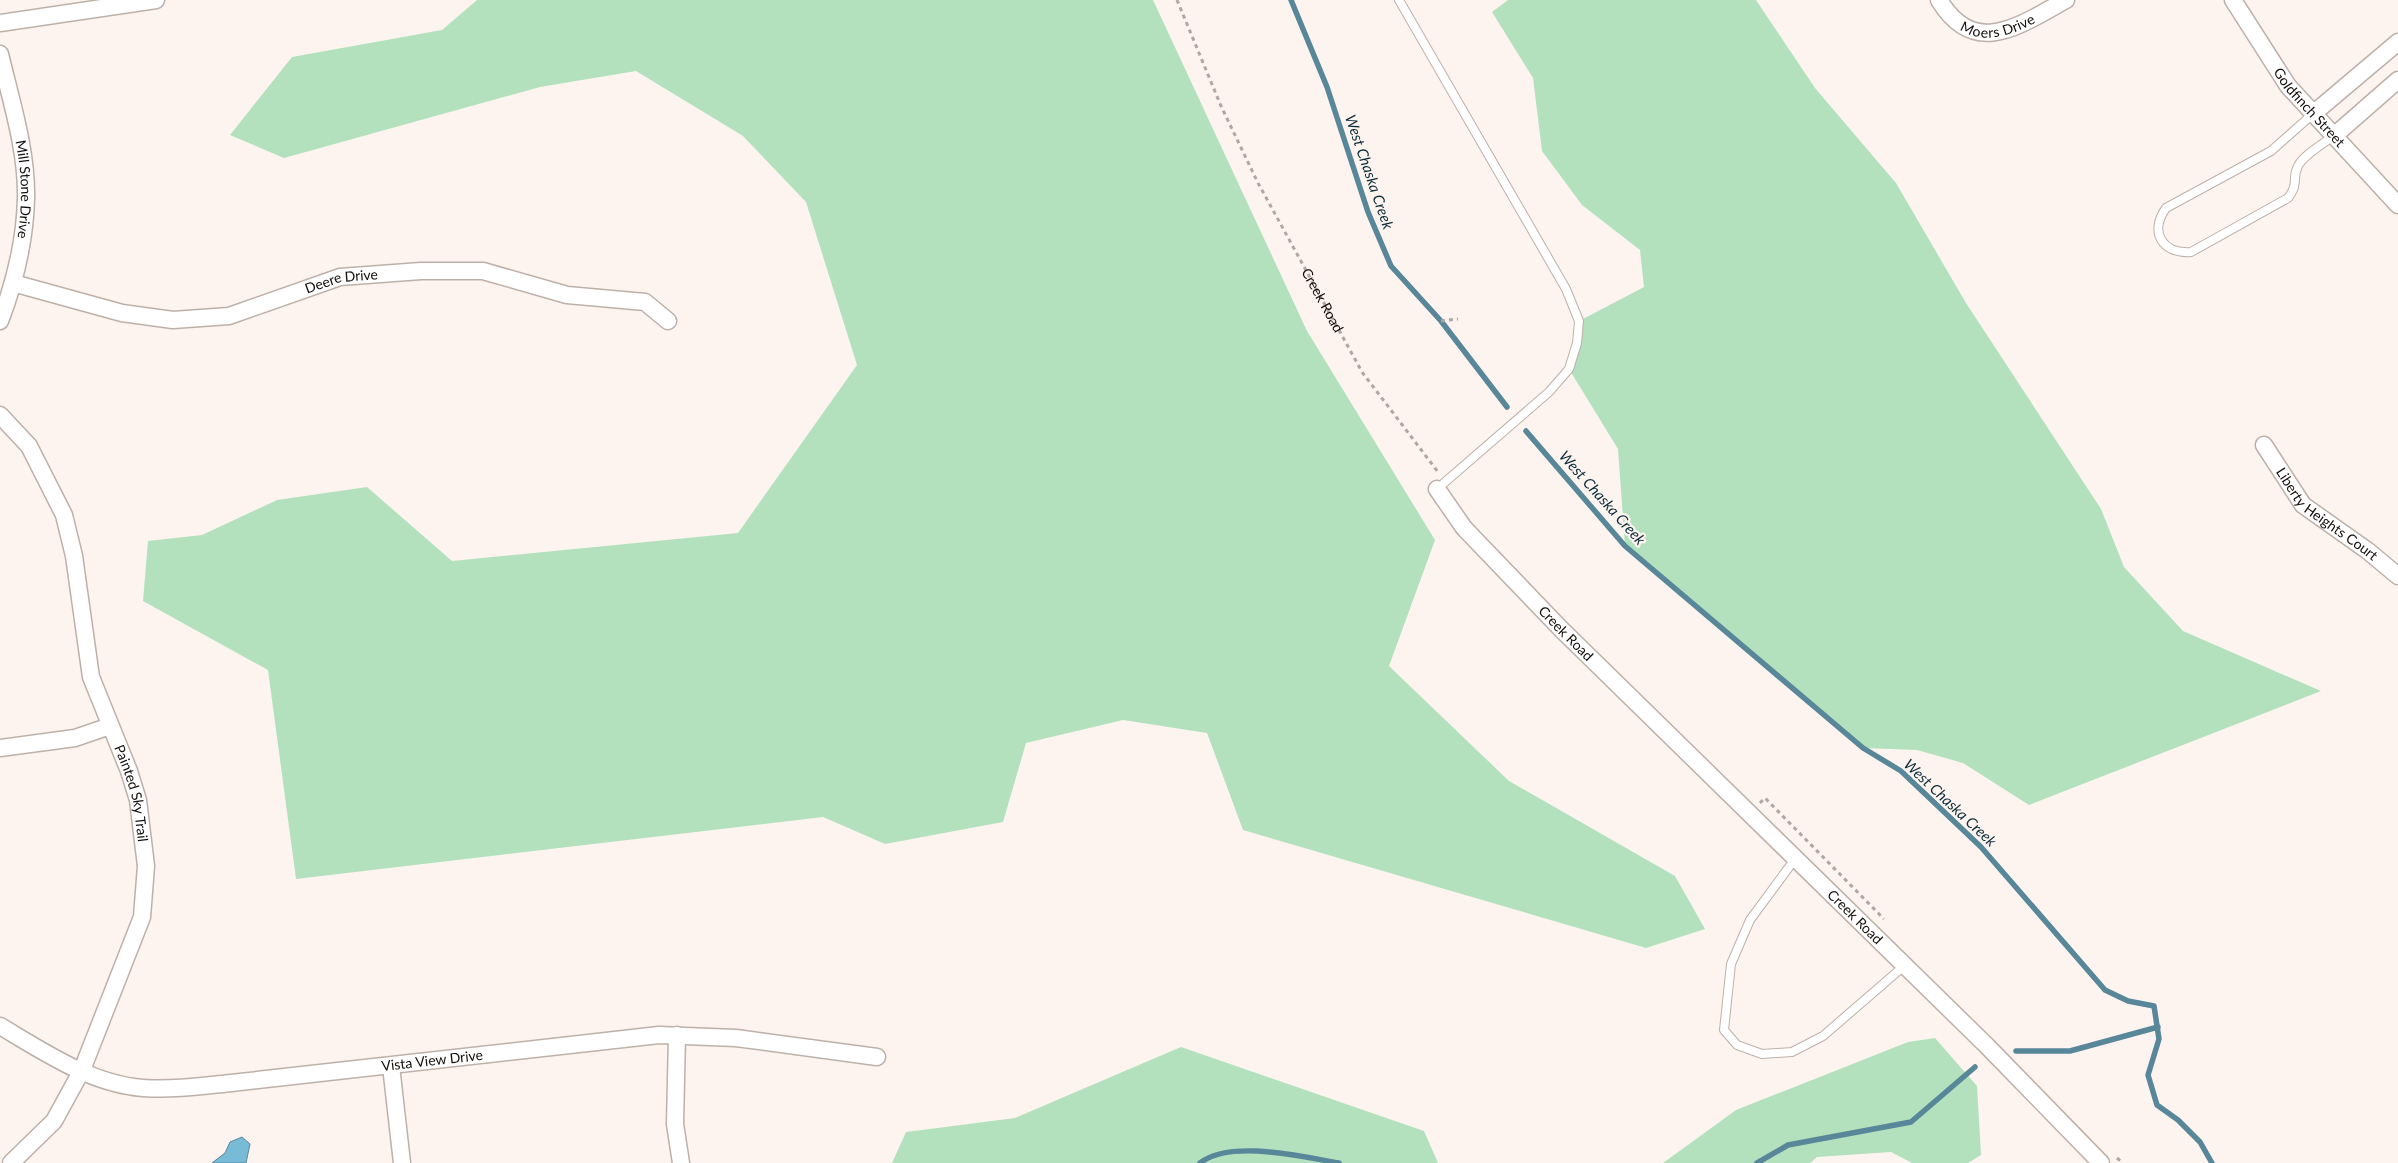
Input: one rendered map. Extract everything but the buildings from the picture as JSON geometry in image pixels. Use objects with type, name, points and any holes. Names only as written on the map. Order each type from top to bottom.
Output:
[{"type":"street","points":[[0,23],[156,0]]},
{"type":"street","name":"Moers Drive","points":[[1939,0],[1959,24],[1971,31],[1986,34],[2003,31],[2066,0]]},
{"type":"street","name":"Goldfinch Street","points":[[2233,0],[2288,86],[2398,205]]},
{"type":"street","points":[[2314,113],[2398,42]]},
{"type":"street","name":"Mill Stone Drive","points":[[0,54],[17,123],[24,164],[26,197],[23,232],[13,283],[0,321]]},
{"type":"street","points":[[2335,135],[2398,80]]},
{"type":"street","name":"Deere Drive","points":[[13,283],[122,313],[173,320],[229,316],[340,277],[421,271],[483,271],[567,295],[645,302],[668,321]]},
{"type":"street","name":"Painted Sky Trail","points":[[0,415],[28,446],[64,515],[74,556],[87,660],[97,698],[129,771],[138,800],[146,866],[146,887],[142,917],[82,1071],[54,1121],[11,1163]]},
{"type":"street","name":"Liberty Heights Court","points":[[2264,445],[2302,505],[2368,551],[2398,576]]},
{"type":"street","name":"Creek Road","points":[[1437,489],[1464,528],[1560,629],[1987,1046],[2101,1163]]},
{"type":"street","points":[[0,748],[75,738],[110,726]]},
{"type":"street","name":"Vista View Drive","points":[[0,1026],[60,1062],[82,1071],[122,1084],[164,1088],[390,1066],[659,1035],[755,1040],[877,1057]]},
{"type":"street","points":[[677,1035],[675,1124],[681,1163]]},
{"type":"street","points":[[390,1066],[402,1163]]},
{"type":"lane","points":[[1399,0],[1566,289],[1579,321],[1577,344],[1569,370],[1549,392],[1437,489]]},
{"type":"lane","points":[[2314,113],[2271,151],[2166,208],[2159,218],[2157,227],[2160,239],[2168,248],[2180,253],[2191,252],[2288,198],[2296,188],[2296,172],[2299,163],[2335,135]]},
{"type":"lane","points":[[1795,859],[1750,920],[1732,964],[1724,1030],[1737,1045],[1762,1054],[1792,1052],[1823,1036],[1904,966]]},
{"type":"path","name":"Creek Road","points":[[1177,0],[1221,106],[1258,183],[1362,372],[1440,476],[1437,489]]},
{"type":"path","points":[[1441,321],[1458,318]]},
{"type":"green space","points":[[477,0],[1153,0],[1307,331],[1435,540],[1389,666],[1509,781],[1675,876],[1705,929],[1646,948],[1243,830],[1207,733],[1123,720],[1026,743],[1003,822],[885,844],[823,817],[296,879],[268,670],[143,601],[148,541],[202,535],[277,500],[367,487],[452,561],[738,533],[857,365],[806,202],[743,136],[636,71],[540,87],[284,158],[230,135],[292,57],[442,30]]},
{"type":"green space","points":[[1508,0],[1756,0],[1815,88],[1896,183],[1966,303],[2101,509],[2124,567],[2183,631],[2321,691],[2029,805],[1963,763],[1917,750],[1863,748],[1625,546],[1618,449],[1569,369],[1579,321],[1644,287],[1640,250],[1582,205],[1542,151],[1533,78],[1492,12]]},
{"type":"green space","points":[[1935,1038],[1977,1086],[1981,1155],[1968,1163],[1912,1163],[1891,1152],[1817,1157],[1810,1163],[1663,1163],[1736,1110],[1908,1042]]},
{"type":"green space","points":[[1181,1047],[1424,1131],[1438,1163],[892,1163],[906,1132],[1015,1118]]},
{"type":"water","points":[[242,1137],[250,1144],[246,1163],[212,1163],[225,1153],[230,1142]]},
{"type":"waterway","name":"West Chaska Creek","points":[[1291,0],[1327,87],[1368,212],[1391,266],[1441,321],[1507,407]]},
{"type":"waterway","name":"West Chaska Creek","points":[[1526,431],[1625,546],[1863,748],[1901,771],[1981,847],[2105,990],[2128,1001],[2154,1006],[2159,1039],[2148,1075],[2157,1105],[2178,1120],[2200,1142],[2212,1163]]},
{"type":"waterway","points":[[2016,1051],[2070,1051],[2158,1027]]},
{"type":"waterway","points":[[1757,1163],[1788,1145],[1911,1122],[1975,1067]]},
{"type":"waterway","points":[[1200,1163],[1213,1156],[1229,1152],[1248,1151],[1287,1154],[1339,1163]]}]
